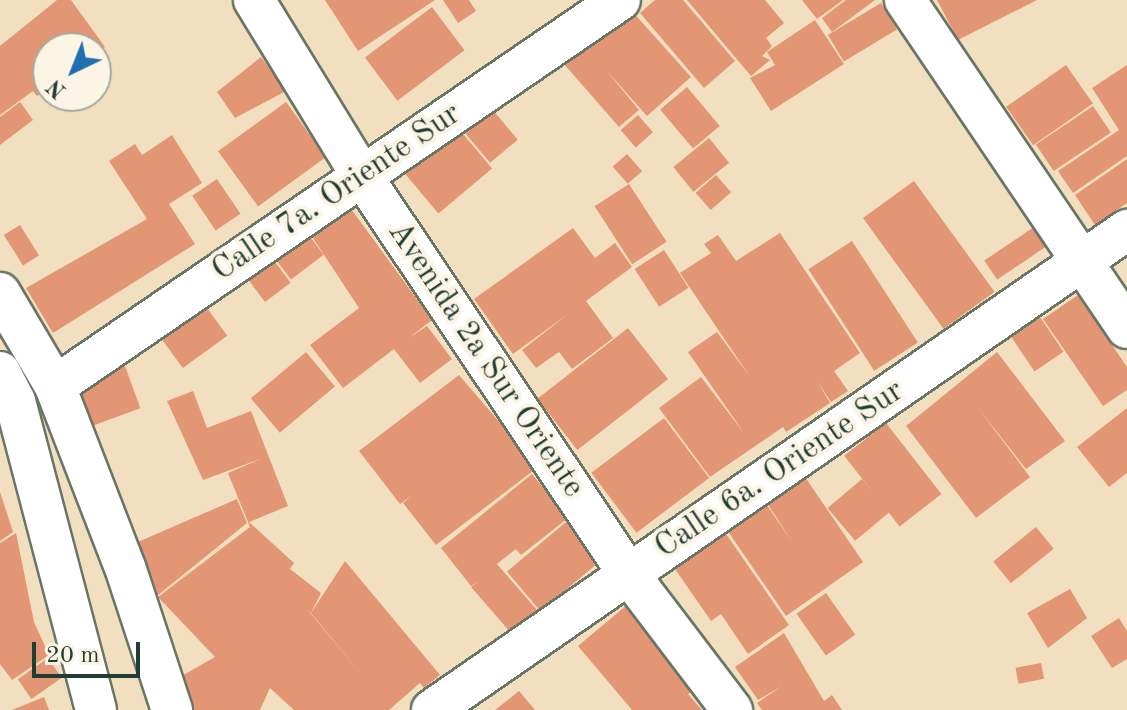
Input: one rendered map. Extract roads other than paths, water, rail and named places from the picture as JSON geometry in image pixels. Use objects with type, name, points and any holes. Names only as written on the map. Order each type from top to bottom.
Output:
[{"type":"street","name":"Avenida 2a Sur Oriente","points":[[254,0],[362,176],[628,573],[732,710]]},
{"type":"street","name":"Calle 7a. Oriente Sur","points":[[55,386],[620,0]]},
{"type":"street","points":[[905,0],[1078,261],[1127,328]]},
{"type":"street","name":"Calle 6a. Oriente Sur","points":[[432,710],[628,573],[845,428],[1078,261],[1127,230]]},
{"type":"street","points":[[0,293],[55,386],[125,567],[172,710]]},
{"type":"street","points":[[5,395],[96,710]]}]
